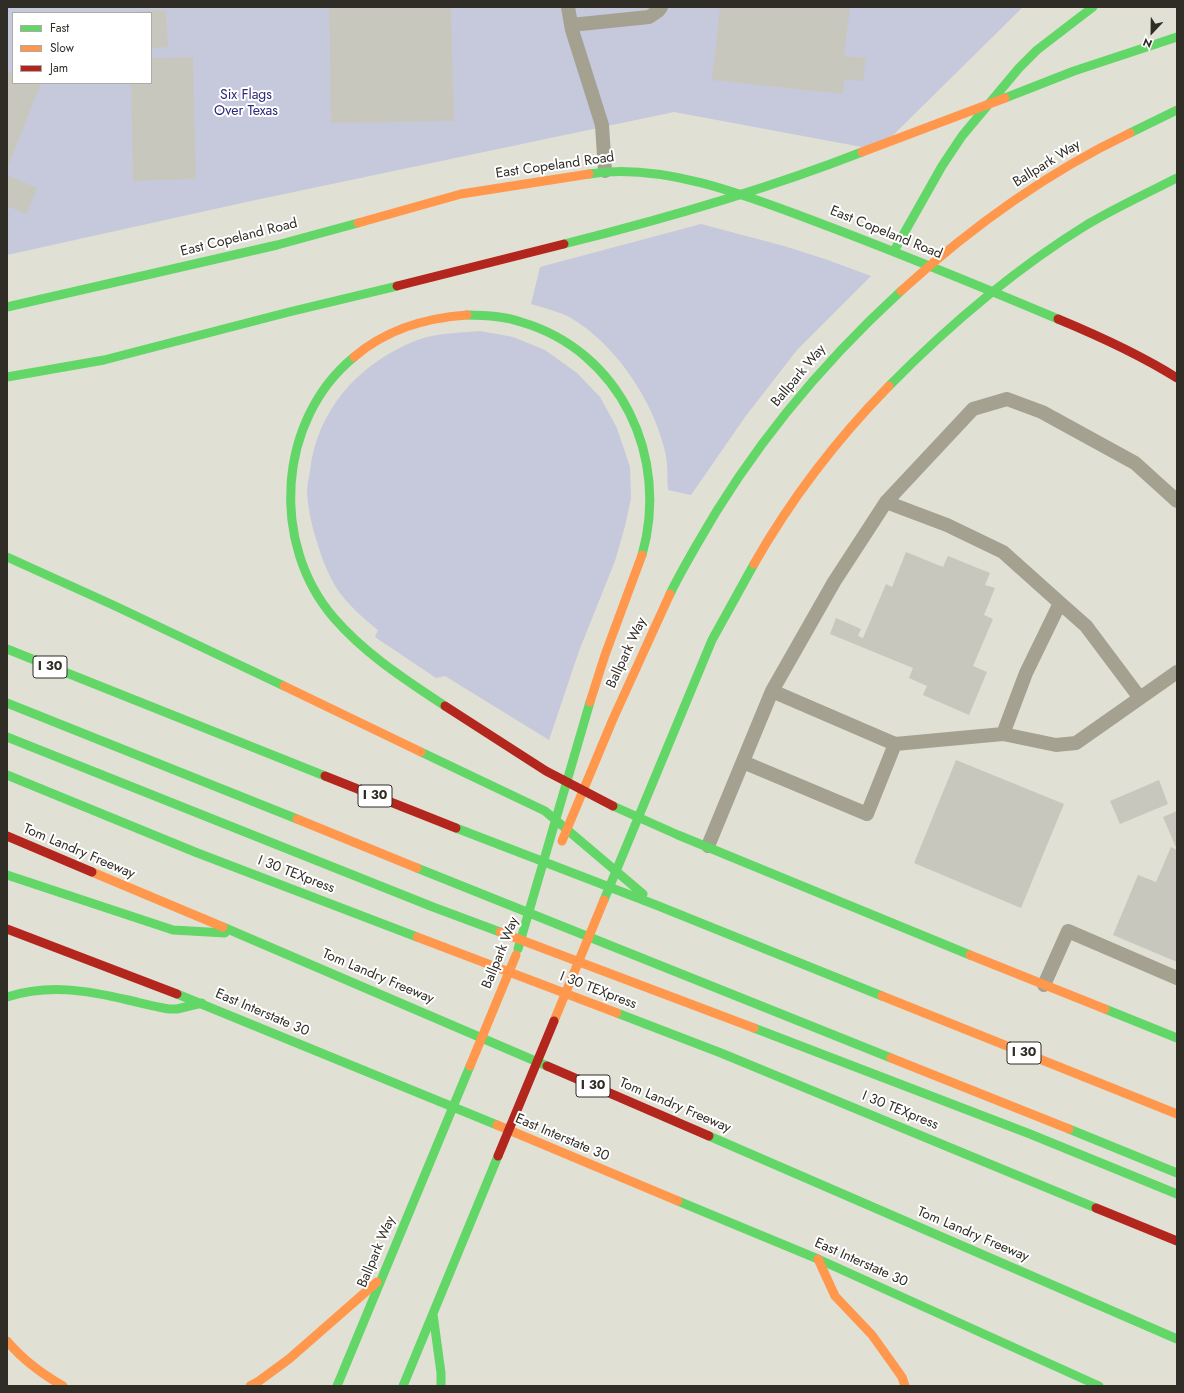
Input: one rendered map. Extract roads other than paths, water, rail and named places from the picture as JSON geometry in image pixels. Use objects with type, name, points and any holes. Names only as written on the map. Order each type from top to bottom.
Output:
[{"type":"main road","points":[[894,251],[942,166],[962,136],[1019,68],[1038,50],[1093,7]]},
{"type":"main road","points":[[7,377],[54,370],[117,357],[310,307],[459,272],[654,221],[766,187],[816,170],[1074,71],[1177,37]]},
{"type":"main road","name":"Ballpark Way","points":[[337,1386],[380,1279],[424,1179],[622,696],[679,577],[725,497],[752,458],[811,383],[867,322],[927,265],[987,219],[1026,193],[1094,152],[1177,110]]},
{"type":"main road","name":"East Copeland Road","points":[[7,307],[277,244],[461,194],[605,171],[638,172],[703,183],[759,200],[822,222],[1125,348],[1177,378]]},
{"type":"main road","points":[[403,1386],[712,640],[761,552],[782,519],[808,481],[855,423],[892,381],[918,355],[997,288],[1046,253],[1077,232],[1124,204],[1177,178]]},
{"type":"main road","points":[[518,949],[596,685],[641,557],[649,520],[649,481],[645,454],[631,412],[605,374],[586,357],[566,342],[544,330],[521,321],[497,316],[450,316],[430,319],[390,332],[354,355],[325,386],[305,421],[293,462],[289,502],[291,522],[300,558],[318,596],[334,617],[373,656],[471,724],[556,777],[583,791],[657,826],[708,846],[895,926],[1177,1038]]},
{"type":"main road","points":[[7,557],[113,605],[545,811],[656,905]]},
{"type":"main road","points":[[7,643],[94,684]]},
{"type":"main road","name":"I 30","points":[[7,649],[521,854],[656,905],[1177,1114]]},
{"type":"main road","points":[[7,703],[1177,1173]]},
{"type":"main road","name":"I 30 TEXpress","points":[[7,737],[433,907],[836,1059],[1030,1134],[1177,1194]]},
{"type":"main road","name":"I 30 TEXpress","points":[[7,775],[195,852],[721,1053],[1177,1241]]},
{"type":"main road","name":"Tom Landry Freeway","points":[[7,836],[242,935],[1177,1339]]},
{"type":"main road","points":[[7,875],[173,930],[242,935]]},
{"type":"main road","name":"East Interstate 30","points":[[7,929],[202,1003],[818,1259],[1100,1386]]},
{"type":"main road","points":[[7,997],[17,993],[54,988],[96,993],[174,1009],[202,1003]]},
{"type":"main road","points":[[818,1259],[835,1296],[872,1334],[902,1377],[905,1386]]},
{"type":"main road","points":[[250,1386],[289,1359],[380,1279]]},
{"type":"main road","points":[[433,1313],[441,1374],[440,1386]]},
{"type":"main road","points":[[7,1341],[14,1350],[41,1373],[63,1386]]},
{"type":"lane","points":[[568,7],[571,25],[602,125],[605,171]]},
{"type":"lane","points":[[571,25],[649,17],[661,7]]},
{"type":"lane","points":[[708,846],[772,691],[834,582],[886,502],[973,410],[1007,399],[1042,412],[1135,463],[1177,500]]},
{"type":"lane","points":[[886,502],[947,525],[1003,552],[1086,626],[1140,698]]},
{"type":"lane","points":[[1004,734],[1026,673],[1060,603]]},
{"type":"lane","points":[[772,691],[895,744],[1004,734],[1056,745],[1076,743],[1177,672]]},
{"type":"lane","points":[[743,762],[867,814],[895,744]]},
{"type":"lane","points":[[1044,985],[1068,931],[1177,978]]},
{"type":"park label","name":"Six Flags Over Texas","points":[[246,104]]}]
